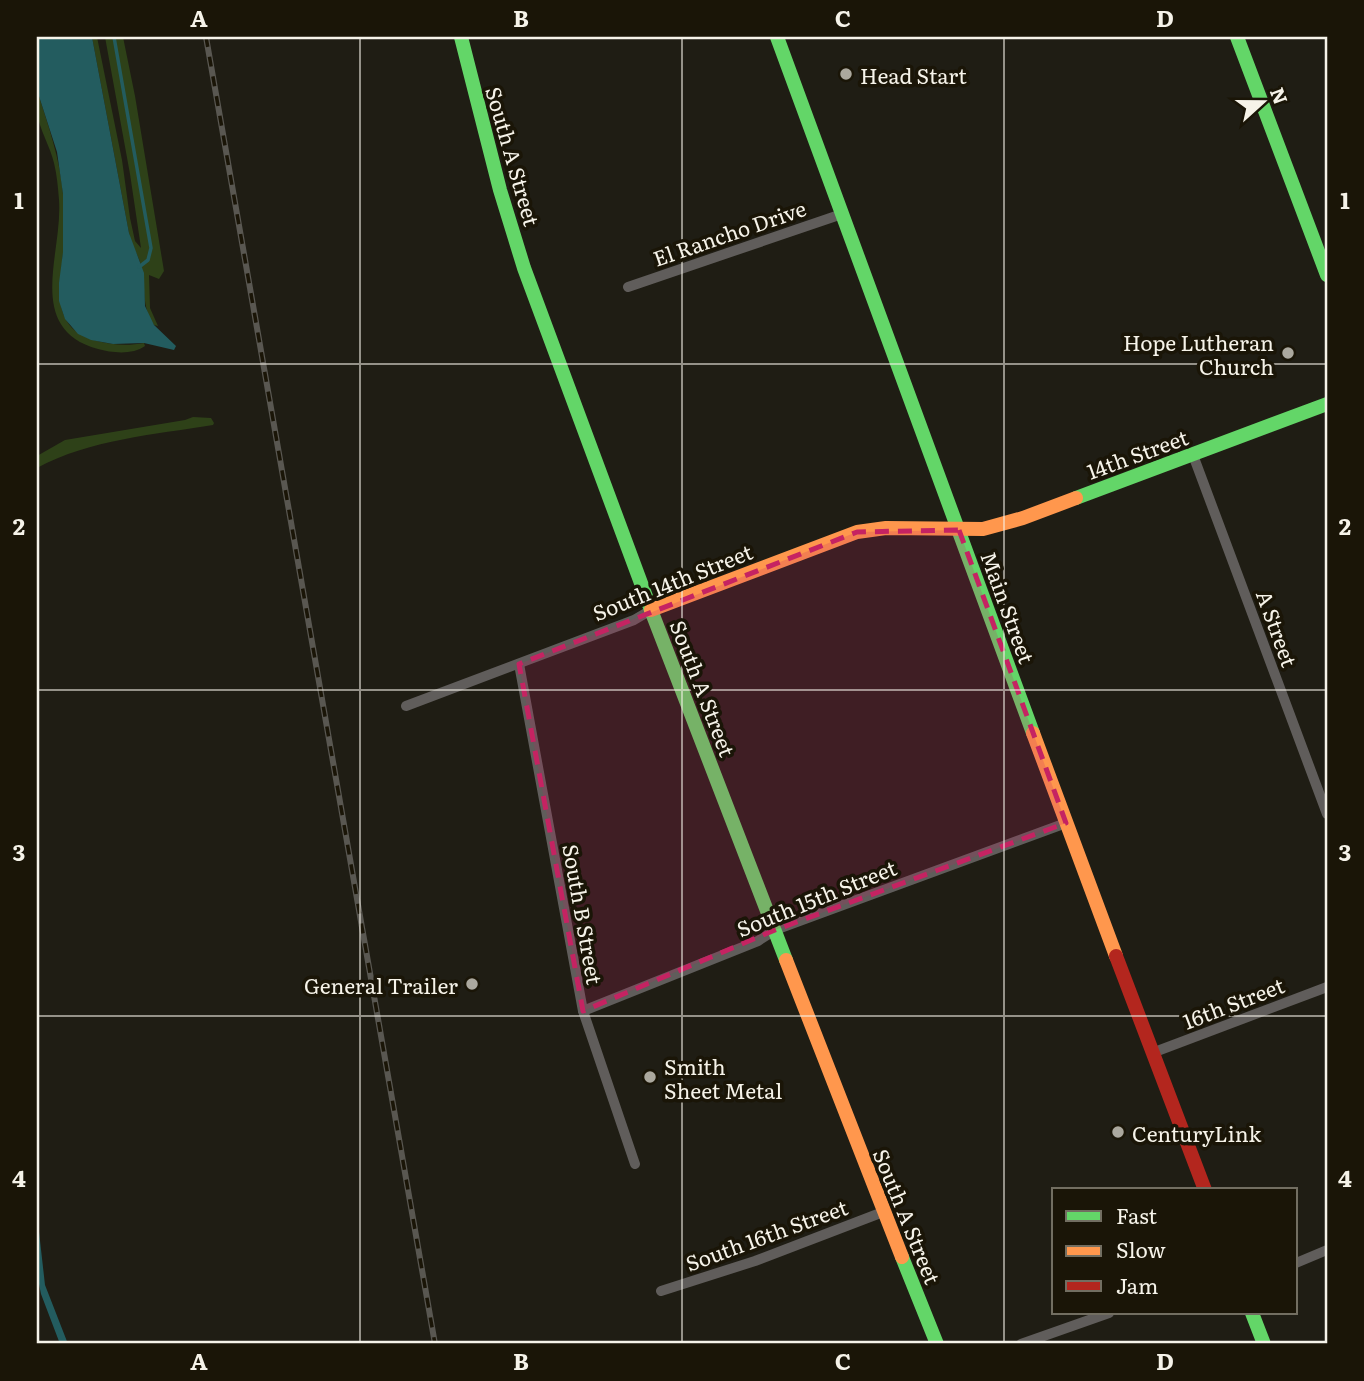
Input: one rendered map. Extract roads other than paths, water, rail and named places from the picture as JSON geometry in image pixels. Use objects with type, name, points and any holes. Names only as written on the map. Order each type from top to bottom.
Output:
[{"type":"main road","name":"South A Street","points":[[461,37],[497,180],[524,268],[651,610],[883,1212],[937,1344]]},
{"type":"main road","name":"Main Street","points":[[777,37],[1066,822],[1204,1188]]},
{"type":"main road","points":[[1237,37],[1327,275]]},
{"type":"main road","name":"14th Street","points":[[959,530],[983,529],[1023,518],[1327,404]]},
{"type":"main road","name":"South 14th Street","points":[[651,610],[857,532],[886,528],[959,530]]},
{"type":"main road","points":[[1252,1314],[1264,1344]]},
{"type":"street","name":"El Rancho Drive","points":[[628,287],[842,214]]},
{"type":"street","name":"A Street","points":[[1193,455],[1327,814]]},
{"type":"street","name":"South 14th Street","points":[[406,706],[635,620],[651,610]]},
{"type":"street","name":"South B Street","points":[[519,664],[583,1011],[635,1164]]},
{"type":"street","name":"South 15th Street","points":[[583,1011],[758,941],[775,930],[1066,822]]},
{"type":"street","name":"16th Street","points":[[1153,1054],[1327,986]]},
{"type":"street","name":"South 16th Street","points":[[661,1291],[755,1261],[883,1212]]},
{"type":"street","points":[[1298,1262],[1327,1251]]},
{"type":"street","points":[[1021,1344],[1106,1314]]},
{"type":"water","points":[[37,37],[92,37],[129,233],[144,273],[145,306],[154,325],[176,346],[174,350],[144,343],[113,344],[91,340],[78,334],[65,319],[59,301],[63,252],[63,194],[57,152],[37,90]]},
{"type":"water","points":[[37,1214],[45,1285],[68,1344],[60,1344],[41,1294],[37,1274]]},
{"type":"waterway","points":[[114,37],[151,248],[148,260],[139,267]]},
{"type":"railway","points":[[206,37],[435,1344]]},
{"type":"place","name":"Head Start","points":[[846,74]]},
{"type":"place","name":"Hope Lutheran Church","points":[[1288,353]]},
{"type":"place","name":"General Trailer","points":[[472,984]]},
{"type":"place","name":"Smith Sheet Metal","points":[[650,1077]]},
{"type":"place","name":"CenturyLink","points":[[1118,1132]]}]
